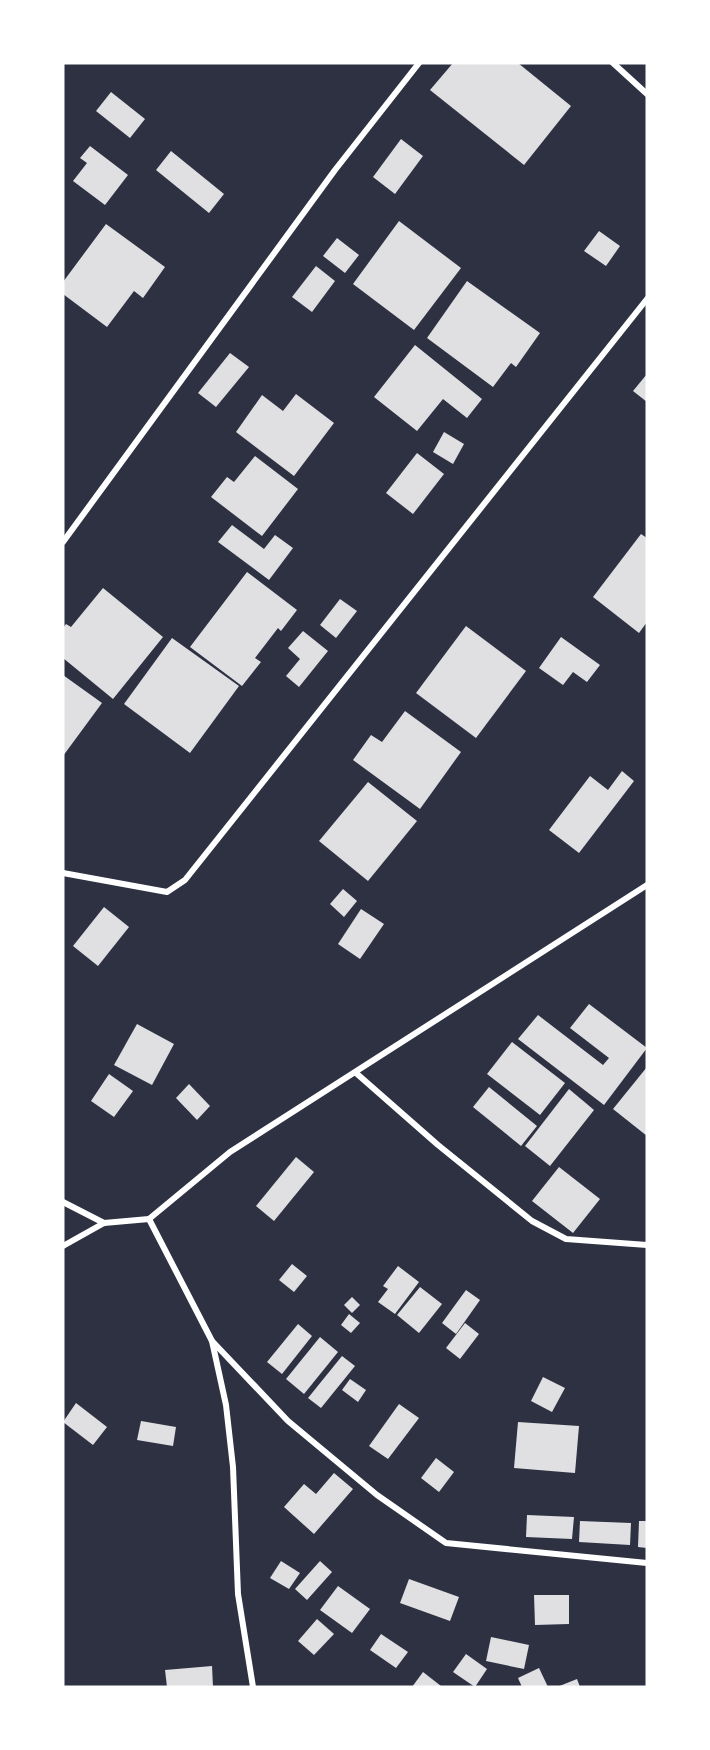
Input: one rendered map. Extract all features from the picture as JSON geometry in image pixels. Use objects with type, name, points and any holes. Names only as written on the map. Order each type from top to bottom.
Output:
[{"type":"street","points":[[63,542],[335,170],[419,63]]},
{"type":"street","points":[[613,63],[647,94]]},
{"type":"street","points":[[63,873],[167,892],[185,880],[647,299]]},
{"type":"street","points":[[63,1245],[104,1222],[149,1219],[230,1152],[647,885]]},
{"type":"street","points":[[356,1073],[438,1145],[532,1221],[566,1239],[647,1245]]},
{"type":"street","points":[[63,1202],[104,1222]]},
{"type":"street","points":[[149,1219],[212,1341],[226,1405],[233,1467],[238,1594],[253,1687]]},
{"type":"street","points":[[212,1341],[288,1421],[377,1496],[446,1543],[647,1563]]},
{"type":"building","points":[[453,63],[518,63],[571,106],[524,165],[430,90]]},
{"type":"building","points":[[111,92],[145,119],[130,138],[96,111]]},
{"type":"building","points":[[401,139],[423,156],[395,194],[373,177]]},
{"type":"building","points":[[90,146],[128,175],[105,205],[73,181],[87,163],[80,158]]},
{"type":"building","points":[[171,151],[224,194],[209,213],[156,170]]},
{"type":"building","points":[[399,221],[461,268],[414,330],[353,284]]},
{"type":"building","points":[[106,224],[165,267],[143,298],[134,291],[107,327],[63,294],[63,282]]},
{"type":"building","points":[[599,231],[620,246],[606,266],[584,251]]},
{"type":"building","points":[[337,238],[359,255],[345,273],[323,256]]},
{"type":"building","points":[[316,266],[335,281],[312,312],[292,297]]},
{"type":"building","points":[[467,281],[540,333],[516,367],[511,363],[493,387],[427,338]]},
{"type":"building","points":[[415,345],[482,399],[467,418],[443,399],[417,431],[374,397]]},
{"type":"building","points":[[230,353],[249,367],[216,407],[198,393]]},
{"type":"building","points":[[647,374],[647,402],[633,391]]},
{"type":"building","points":[[296,394],[334,423],[294,476],[236,432],[262,395],[283,411]]},
{"type":"building","points":[[444,432],[464,444],[453,464],[433,452]]},
{"type":"building","points":[[417,453],[444,474],[413,514],[386,493]]},
{"type":"building","points":[[255,456],[298,489],[262,536],[211,497],[227,477],[234,482]]},
{"type":"building","points":[[232,525],[264,549],[275,535],[293,548],[269,580],[218,542]]},
{"type":"building","points":[[641,534],[647,538],[647,622],[639,633],[593,597]]},
{"type":"building","points":[[247,572],[297,610],[281,631],[278,628],[255,658],[261,662],[242,686],[190,647]]},
{"type":"building","points":[[103,588],[163,637],[113,699],[63,658],[63,628],[66,624],[71,627]]},
{"type":"building","points":[[340,599],[357,611],[336,638],[320,625]]},
{"type":"building","points":[[466,626],[526,671],[476,738],[416,693]]},
{"type":"building","points":[[303,631],[328,651],[299,687],[286,676],[300,659],[288,648]]},
{"type":"building","points":[[561,637],[600,665],[587,682],[573,672],[563,685],[539,668]]},
{"type":"building","points":[[172,638],[239,686],[190,753],[124,704]]},
{"type":"building","points":[[63,675],[102,703],[63,756]]},
{"type":"building","points":[[405,711],[461,752],[420,809],[353,760],[371,735],[382,742]]},
{"type":"building","points":[[622,771],[634,781],[579,853],[549,830],[590,776],[608,790]]},
{"type":"building","points":[[368,782],[417,821],[368,881],[319,841]]},
{"type":"building","points":[[343,889],[357,901],[344,917],[330,904]]},
{"type":"building","points":[[104,907],[129,927],[98,966],[73,946]]},
{"type":"building","points":[[361,909],[384,924],[360,959],[338,944]]},
{"type":"building","points":[[589,1004],[647,1048],[604,1105],[518,1039],[538,1015],[603,1065],[609,1058],[570,1028]]},
{"type":"building","points":[[137,1024],[174,1044],[152,1085],[114,1065]]},
{"type":"building","points":[[512,1042],[565,1083],[540,1115],[487,1074]]},
{"type":"building","points":[[647,1067],[647,1136],[613,1109]]},
{"type":"building","points":[[109,1074],[133,1091],[114,1117],[91,1101]]},
{"type":"building","points":[[189,1084],[210,1106],[197,1120],[176,1098]]},
{"type":"building","points":[[489,1087],[537,1126],[521,1146],[473,1107]]},
{"type":"building","points":[[569,1089],[594,1110],[550,1166],[525,1146]]},
{"type":"building","points":[[296,1157],[314,1172],[274,1221],[256,1206]]},
{"type":"building","points":[[559,1167],[600,1199],[573,1233],[532,1201]]},
{"type":"building","points":[[292,1264],[307,1276],[294,1292],[279,1280]]},
{"type":"building","points":[[398,1266],[419,1282],[395,1314],[378,1302],[388,1289],[383,1286]]},
{"type":"building","points":[[420,1287],[442,1304],[419,1333],[397,1315]]},
{"type":"building","points":[[466,1290],[480,1300],[456,1334],[442,1323]]},
{"type":"building","points":[[352,1297],[360,1305],[352,1313],[344,1305]]},
{"type":"building","points":[[349,1314],[360,1323],[351,1333],[341,1325]]},
{"type":"building","points":[[465,1323],[479,1334],[460,1359],[446,1348]]},
{"type":"building","points":[[298,1324],[312,1336],[282,1374],[267,1362]]},
{"type":"building","points":[[320,1337],[338,1352],[304,1394],[286,1379]]},
{"type":"building","points":[[342,1356],[355,1366],[321,1408],[308,1398]]},
{"type":"building","points":[[543,1377],[565,1388],[552,1412],[531,1401]]},
{"type":"building","points":[[350,1379],[366,1390],[358,1402],[342,1390]]},
{"type":"building","points":[[76,1403],[107,1427],[93,1445],[63,1422]]},
{"type":"building","points":[[399,1404],[419,1418],[388,1459],[369,1446]]},
{"type":"building","points":[[141,1421],[176,1427],[173,1446],[137,1440]]},
{"type":"building","points":[[518,1422],[579,1426],[575,1473],[514,1468]]},
{"type":"building","points":[[436,1458],[454,1472],[439,1492],[421,1478]]},
{"type":"building","points":[[334,1473],[353,1489],[314,1534],[284,1507],[304,1484],[316,1494]]},
{"type":"building","points":[[527,1515],[574,1517],[572,1539],[526,1537]]},
{"type":"building","points":[[580,1521],[631,1523],[630,1545],[579,1542]]},
{"type":"building","points":[[639,1521],[647,1521],[647,1548],[638,1547]]},
{"type":"building","points":[[281,1561],[300,1573],[289,1589],[270,1578]]},
{"type":"building","points":[[320,1561],[332,1572],[307,1600],[295,1589]]},
{"type":"building","points":[[409,1579],[459,1597],[450,1621],[400,1603]]},
{"type":"building","points":[[338,1586],[370,1609],[352,1633],[320,1610]]},
{"type":"building","points":[[534,1595],[569,1595],[569,1624],[535,1625]]},
{"type":"building","points":[[317,1619],[334,1634],[314,1655],[298,1641]]},
{"type":"building","points":[[381,1634],[408,1652],[396,1668],[370,1650]]},
{"type":"building","points":[[491,1637],[529,1645],[524,1669],[486,1661]]},
{"type":"building","points":[[466,1654],[487,1669],[475,1687],[453,1672]]},
{"type":"building","points":[[212,1666],[213,1687],[167,1687],[165,1670]]},
{"type":"building","points":[[539,1668],[548,1687],[522,1687],[518,1678]]},
{"type":"building","points":[[423,1672],[441,1686],[412,1687]]},
{"type":"building","points":[[577,1679],[580,1687],[557,1687]]}]
